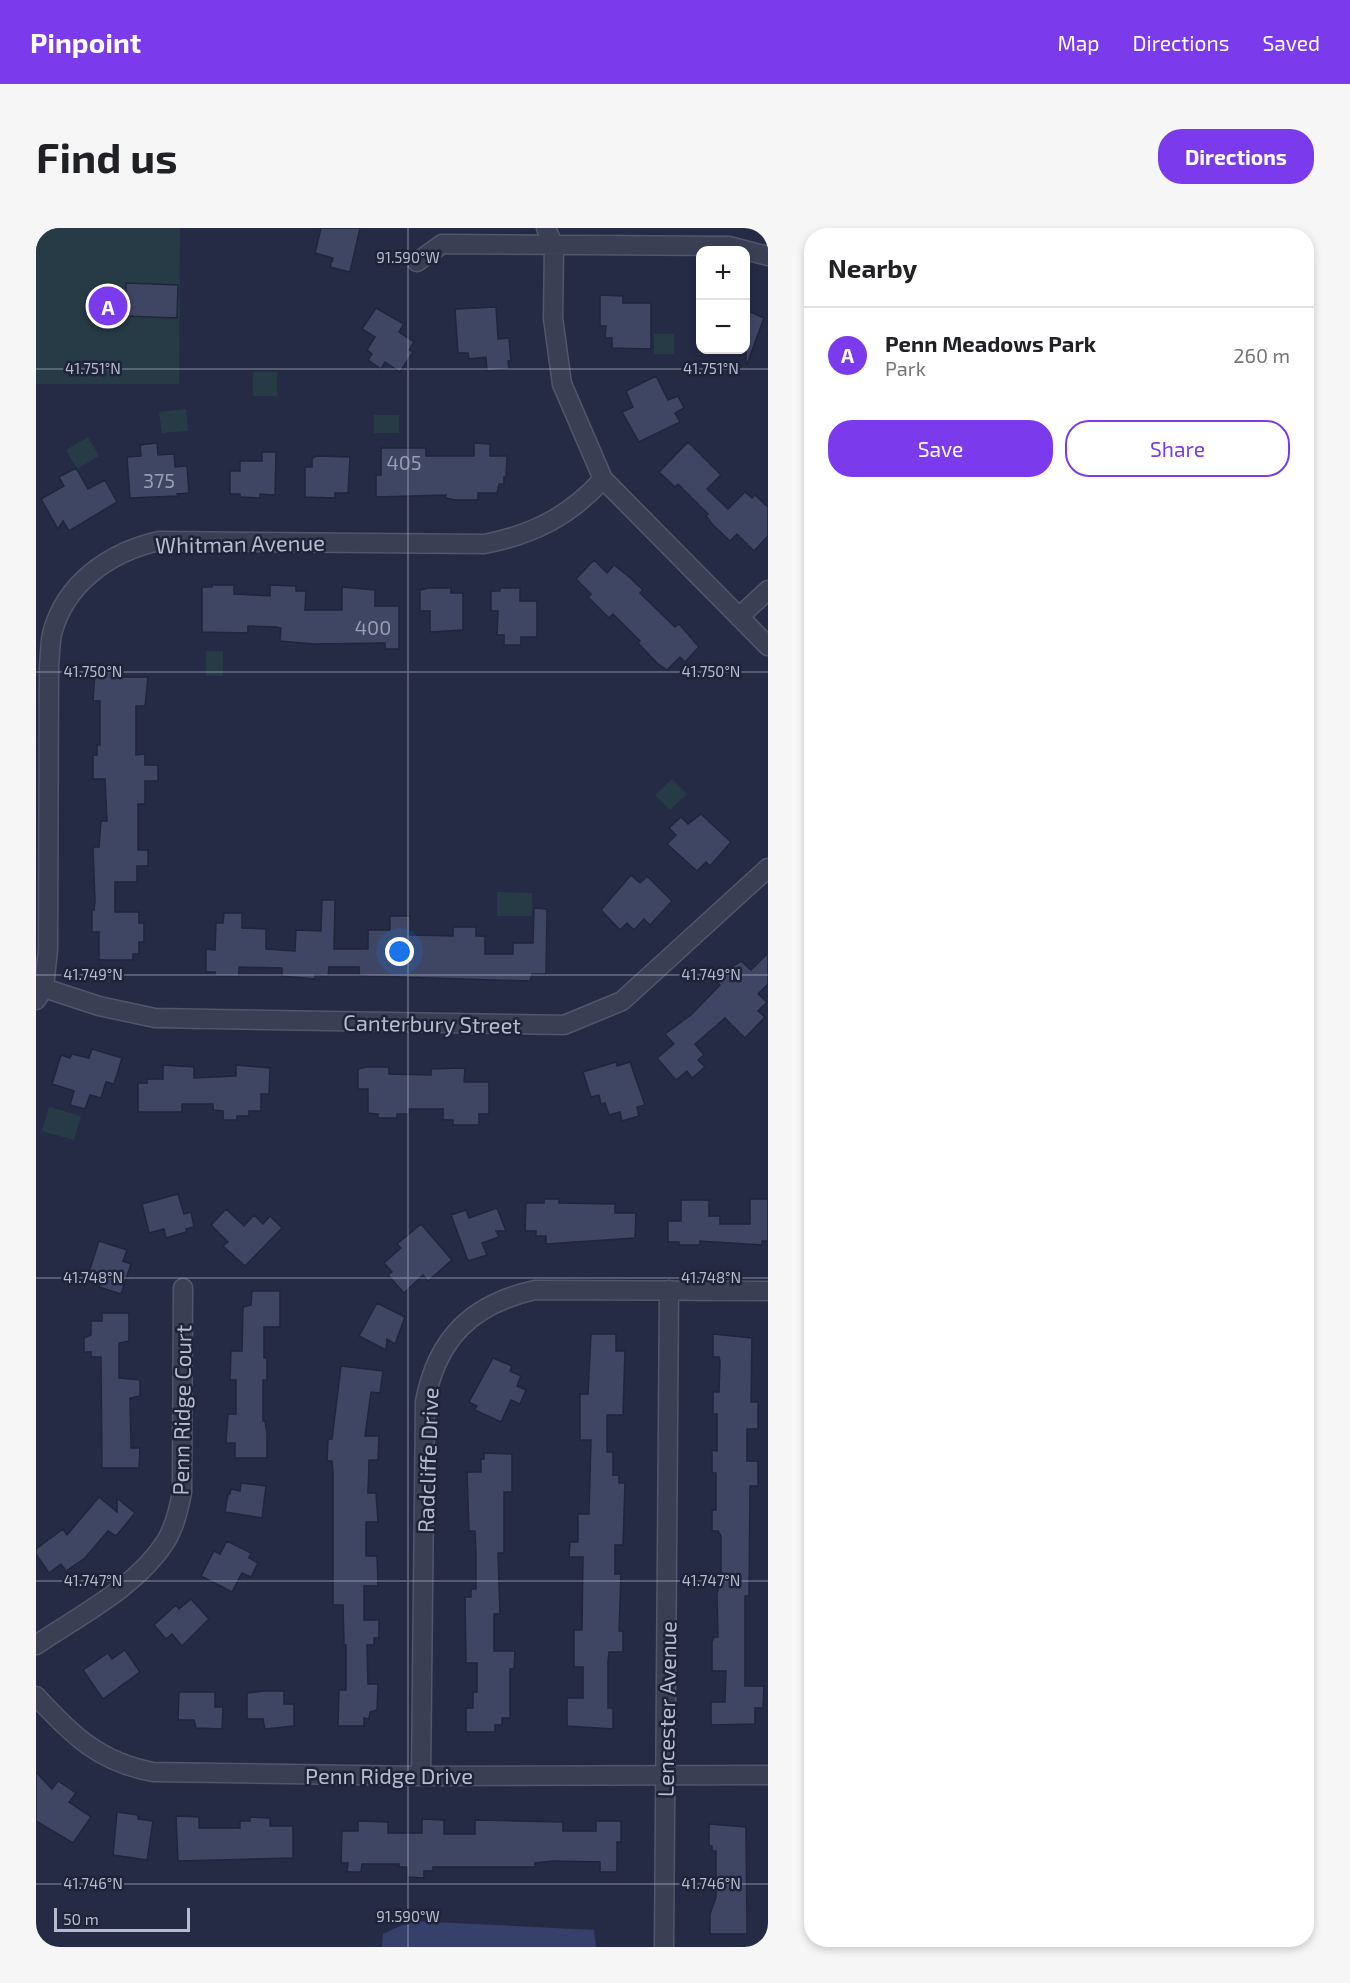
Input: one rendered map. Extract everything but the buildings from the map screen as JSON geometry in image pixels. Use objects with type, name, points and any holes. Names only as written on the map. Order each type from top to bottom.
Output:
[{"type":"street","points":[[546,228],[554,246],[554,318],[562,384],[603,479],[768,646]]},
{"type":"street","points":[[554,246],[565,228]]},
{"type":"street","points":[[417,262],[442,244],[729,246],[768,256]]},
{"type":"street","name":"Whitman Avenue","points":[[40,994],[48,949],[49,667],[52,634],[63,606],[75,589],[108,559],[127,549],[159,541],[484,544],[518,538],[552,520],[589,495],[603,479]]},
{"type":"street","points":[[740,617],[768,590]]},
{"type":"street","name":"Canterbury Street","points":[[40,994],[155,1018],[564,1025],[622,1001],[768,868]]},
{"type":"street","name":"Penn Ridge Court","points":[[36,1645],[131,1580],[150,1563],[167,1539],[178,1514],[182,1492],[183,1288]]},
{"type":"street","name":"Radcliffe Drive","points":[[422,1776],[425,1402],[429,1381],[438,1358],[452,1336],[470,1318],[511,1296],[535,1290],[768,1291]]},
{"type":"street","name":"Lencester Avenue","points":[[664,1947],[669,1290]]},
{"type":"street","name":"Penn Ridge Drive","points":[[36,1696],[87,1745],[118,1764],[153,1772],[422,1776],[768,1775]]},
{"type":"shaded area","points":[[36,228],[180,228],[179,384],[36,384]]},
{"type":"shaded area","points":[[654,334],[674,334],[674,354],[654,354]]},
{"type":"shaded area","points":[[253,372],[277,372],[277,396],[253,396]]},
{"type":"shaded area","points":[[186,409],[188,431],[162,433],[159,412]]},
{"type":"shaded area","points":[[374,415],[399,415],[399,433],[374,433]]},
{"type":"shaded area","points":[[88,437],[99,456],[77,469],[66,450]]},
{"type":"shaded area","points":[[206,651],[223,651],[223,676],[206,676]]},
{"type":"shaded area","points":[[672,779],[687,794],[670,810],[655,795]]},
{"type":"shaded area","points":[[497,892],[532,893],[532,916],[497,916]]},
{"type":"shaded area","points":[[49,1107],[81,1116],[74,1140],[42,1131]]},
{"type":"water","points":[[411,1921],[594,1930],[596,1947],[382,1947],[383,1934]]},
{"type":"place","name":"Penn Meadows Park","points":[[108,306]]}]
